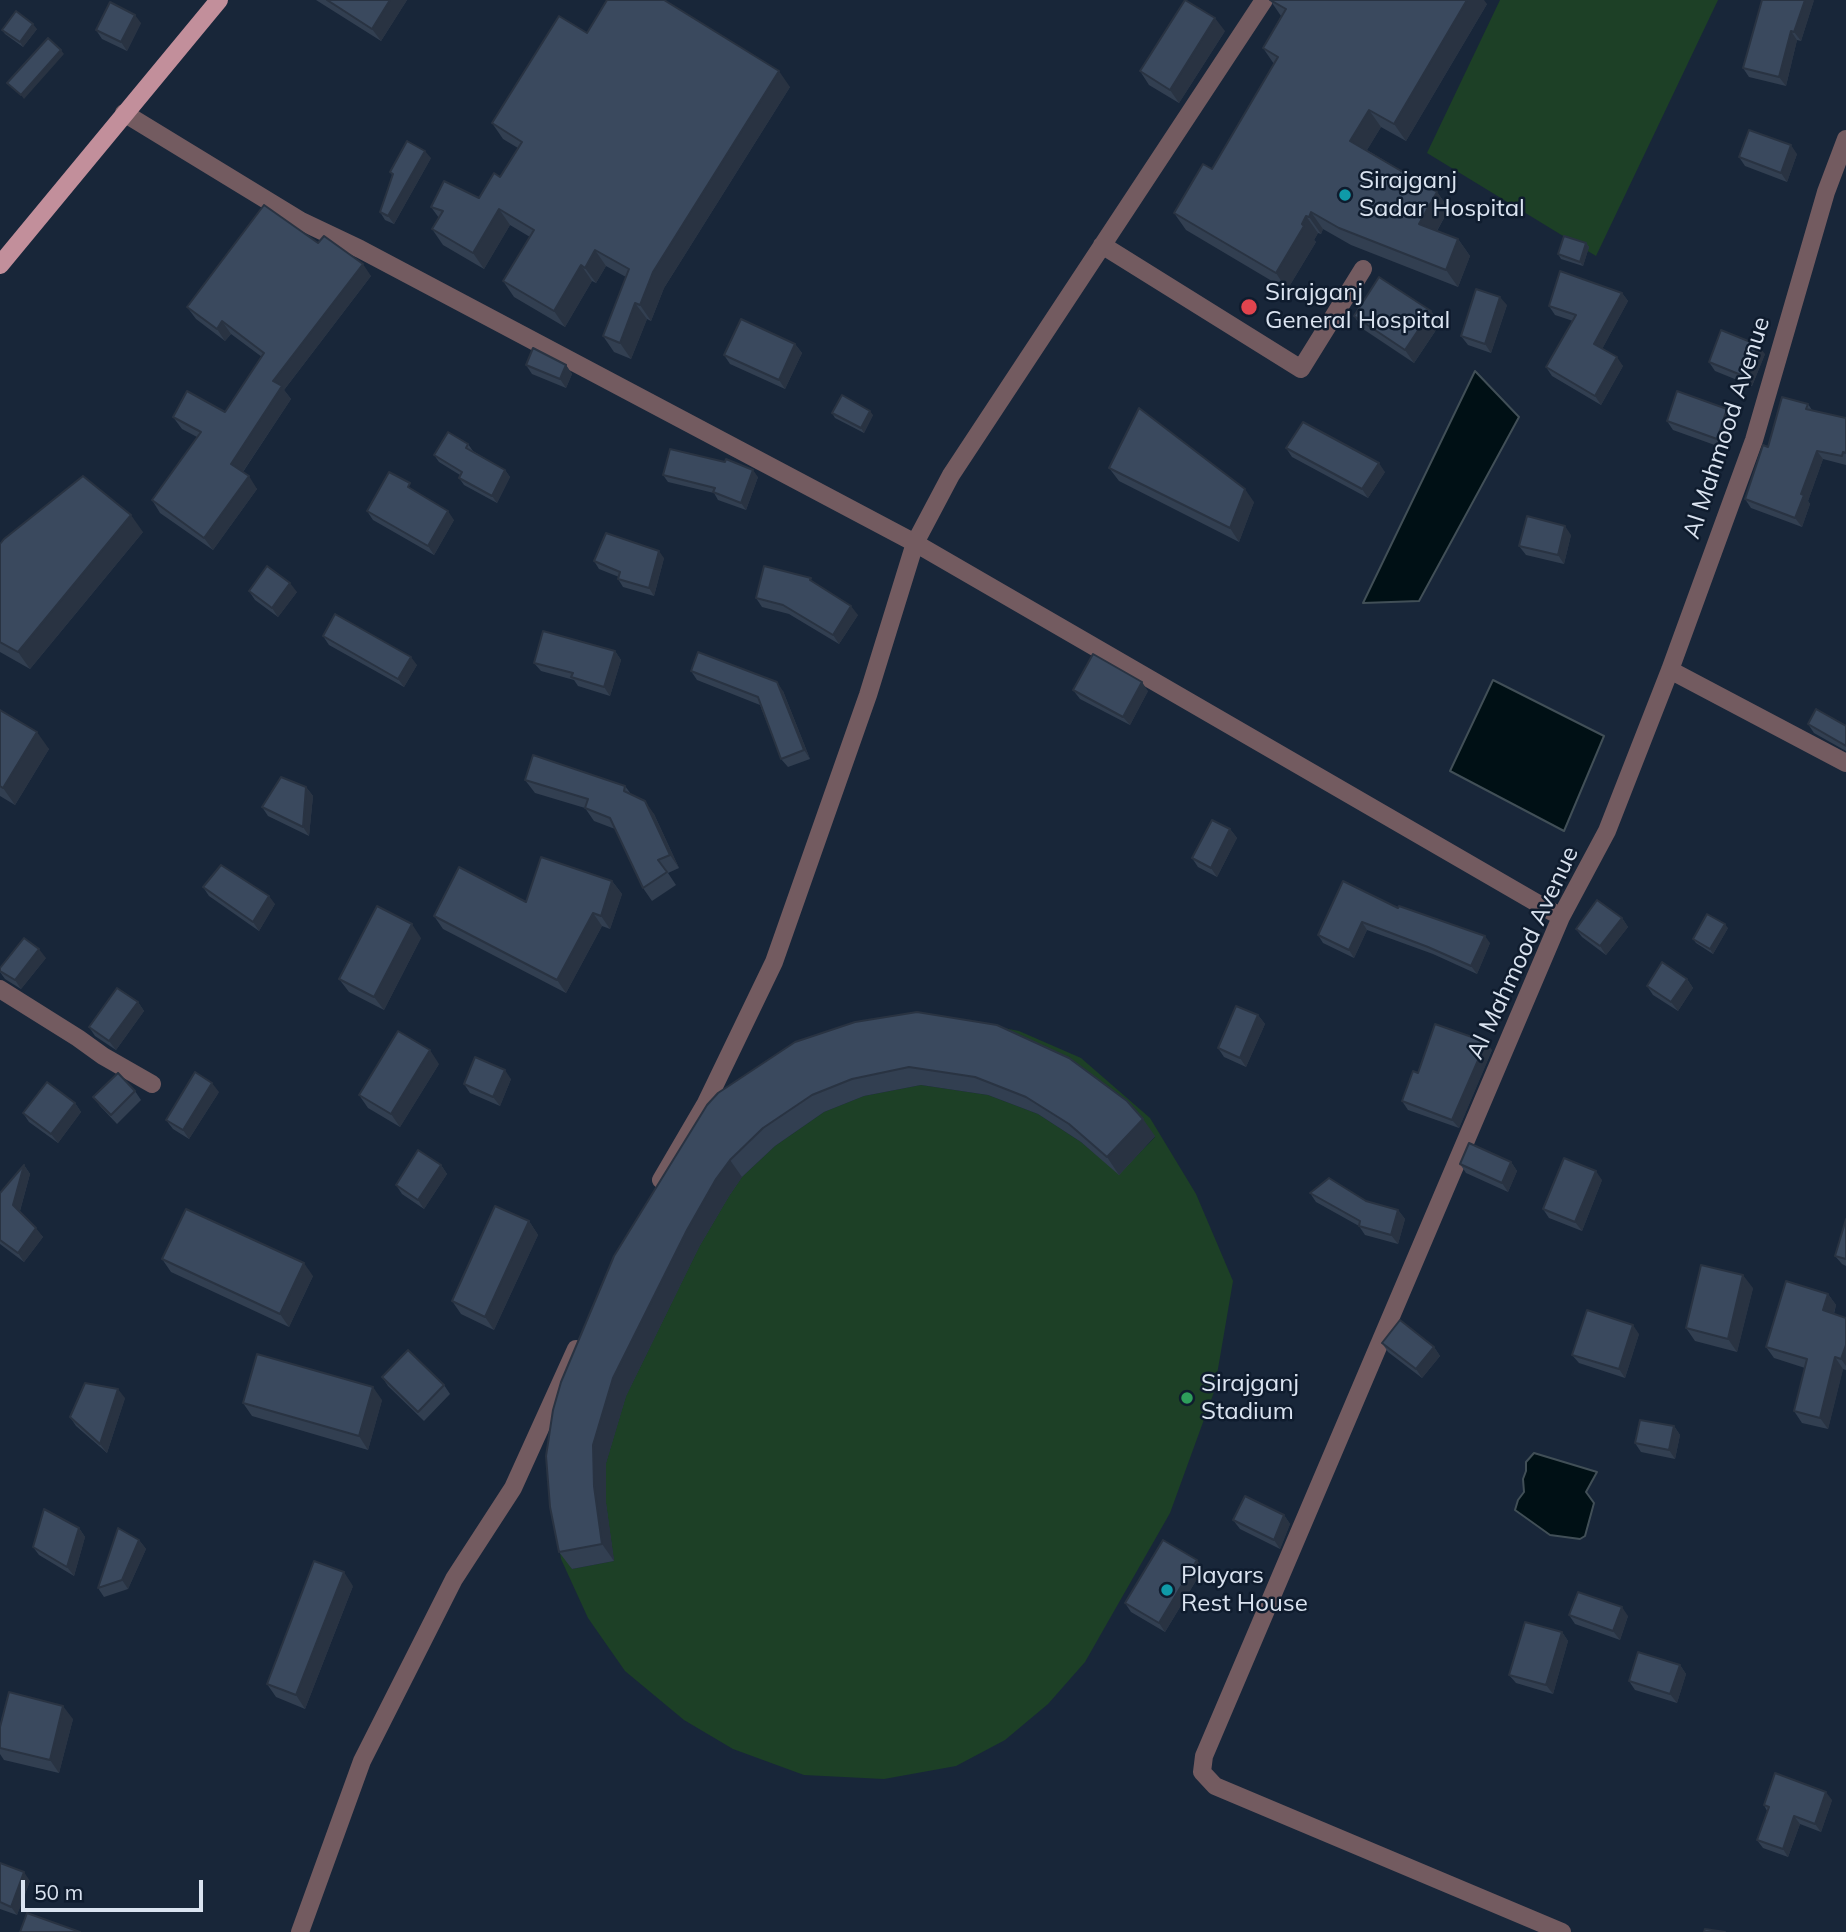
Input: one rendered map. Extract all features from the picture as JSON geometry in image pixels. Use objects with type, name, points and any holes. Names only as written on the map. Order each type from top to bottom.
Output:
[{"type":"main road","points":[[0,265],[219,0]]},
{"type":"street","points":[[653,1194],[706,1103],[774,962],[868,695],[915,543],[951,475],[1264,0]]},
{"type":"street","points":[[124,113],[301,221],[360,249],[915,543],[1561,917]]},
{"type":"street","name":"Al Mahmood Avenue","points":[[1562,1932],[1215,1786],[1202,1772],[1204,1756],[1561,917],[1607,831],[1670,670],[1754,440],[1826,192],[1846,139]]},
{"type":"street","points":[[1102,245],[1301,369],[1363,269]]},
{"type":"street","points":[[1670,670],[1846,763]]},
{"type":"street","points":[[0,989],[103,1056],[152,1084]]},
{"type":"street","points":[[300,1932],[362,1761],[454,1579],[513,1488],[586,1329]]},
{"type":"green space","points":[[1500,0],[1718,0],[1596,256],[1427,153]]},
{"type":"green space","points":[[954,1018],[1019,1031],[1081,1058],[1150,1118],[1196,1194],[1233,1281],[1214,1392],[1170,1513],[1085,1662],[1048,1704],[1005,1740],[956,1766],[884,1779],[804,1775],[733,1749],[684,1720],[625,1671],[588,1618],[561,1559],[552,1495],[555,1447],[583,1363],[632,1249],[694,1143],[761,1072],[813,1042],[866,1023]],"holes":[[[929,1029],[1009,1042],[1081,1075],[1139,1118],[1155,1137],[1119,1174],[1081,1142],[1038,1114],[988,1095],[921,1085],[864,1096],[824,1112],[775,1146],[742,1177],[729,1196],[699,1247],[626,1396],[606,1463],[606,1503],[614,1561],[572,1569],[562,1524],[558,1473],[573,1400],[626,1273],[719,1123],[728,1113],[734,1122],[746,1111],[741,1103],[807,1060],[867,1039]]]},
{"type":"shaded area","points":[[1475,371],[1519,417],[1419,601],[1363,603]]},
{"type":"shaded area","points":[[1493,680],[1604,736],[1564,831],[1450,771]]},
{"type":"shaded area","points":[[1534,1453],[1597,1472],[1586,1492],[1594,1503],[1585,1536],[1580,1539],[1550,1535],[1515,1510],[1524,1492],[1526,1462]]},
{"type":"building","points":[[327,0],[390,0],[372,29]]},
{"type":"building","points":[[607,0],[664,0],[779,71],[653,272],[640,305],[635,303],[620,343],[603,336],[629,269],[595,250],[585,268],[581,265],[554,311],[503,281],[534,230],[499,209],[473,253],[432,229],[443,211],[431,207],[444,181],[479,198],[494,173],[500,177],[522,142],[492,123],[559,16],[587,33]]},
{"type":"building","points":[[1185,0],[1215,18],[1170,90],[1140,71]]},
{"type":"building","points":[[1270,0],[1467,0],[1394,124],[1369,110],[1350,141],[1437,192],[1419,224],[1458,239],[1446,270],[1339,228],[1311,212],[1309,217],[1306,216],[1302,224],[1304,226],[1276,273],[1174,213],[1203,164],[1212,169],[1278,57],[1263,48],[1286,9]]},
{"type":"building","points":[[1762,0],[1805,0],[1794,32],[1791,31],[1779,77],[1743,68]]},
{"type":"building","points":[[110,2],[135,15],[121,42],[96,30]]},
{"type":"building","points":[[16,11],[33,24],[20,42],[2,30]]},
{"type":"building","points":[[48,38],[61,50],[21,95],[7,83]]},
{"type":"building","points":[[1749,130],[1791,145],[1781,173],[1739,157]]},
{"type":"building","points":[[407,141],[425,151],[388,216],[380,212],[393,174],[390,172]]},
{"type":"building","points":[[264,205],[318,243],[324,236],[363,264],[273,381],[282,386],[231,464],[249,476],[204,538],[152,500],[201,432],[173,417],[187,391],[225,412],[264,353],[222,321],[217,329],[187,307]]},
{"type":"building","points":[[1564,236],[1586,243],[1580,262],[1558,254]]},
{"type":"building","points":[[1560,271],[1622,293],[1594,344],[1617,357],[1595,396],[1546,367],[1576,315],[1549,306]]},
{"type":"building","points":[[1379,277],[1431,311],[1405,350],[1354,316]]},
{"type":"building","points":[[1476,289],[1500,297],[1485,344],[1461,336]]},
{"type":"building","points":[[741,319],[795,344],[779,380],[724,355]]},
{"type":"building","points":[[1721,330],[1758,345],[1746,377],[1709,362]]},
{"type":"building","points":[[533,348],[566,365],[560,379],[526,365]]},
{"type":"building","points":[[1677,391],[1727,409],[1717,439],[1667,421]]},
{"type":"building","points":[[842,395],[870,411],[861,428],[832,413]]},
{"type":"building","points":[[1782,397],[1808,404],[1806,409],[1846,418],[1846,453],[1843,452],[1842,456],[1817,451],[1795,518],[1745,499],[1763,445],[1768,447]]},
{"type":"building","points":[[1139,408],[1245,489],[1230,528],[1109,468]]},
{"type":"building","points":[[1303,422],[1379,463],[1362,489],[1286,448]]},
{"type":"building","points":[[448,432],[468,444],[466,448],[505,470],[492,496],[459,478],[462,472],[434,455]]},
{"type":"building","points":[[670,449],[725,462],[726,459],[753,470],[741,503],[713,492],[715,488],[663,475]]},
{"type":"building","points":[[389,472],[410,483],[408,487],[448,511],[428,546],[367,511]]},
{"type":"building","points":[[83,476],[131,515],[18,652],[0,642],[0,544]]},
{"type":"building","points":[[1527,516],[1565,526],[1558,555],[1519,546]]},
{"type":"building","points":[[606,533],[659,551],[649,588],[618,579],[620,572],[594,561]]},
{"type":"building","points":[[267,566],[290,583],[272,608],[249,591]]},
{"type":"building","points":[[764,566],[811,578],[810,580],[851,606],[833,635],[783,605],[756,598]]},
{"type":"building","points":[[335,614],[411,657],[398,679],[323,636]]},
{"type":"building","points":[[543,631],[615,651],[604,687],[571,677],[573,673],[534,663]]},
{"type":"building","points":[[698,652],[777,682],[804,750],[781,759],[758,697],[691,671]]},
{"type":"building","points":[[1093,654],[1142,682],[1123,717],[1073,690]]},
{"type":"building","points":[[1816,709],[1846,726],[1846,746],[1808,724]]},
{"type":"building","points":[[0,710],[37,732],[3,788],[0,786]]},
{"type":"building","points":[[533,755],[625,786],[624,791],[645,801],[670,855],[658,860],[667,872],[643,888],[610,818],[585,808],[588,799],[525,780]]},
{"type":"building","points":[[281,777],[306,787],[303,827],[262,807]]},
{"type":"building","points":[[1212,820],[1230,829],[1211,868],[1192,858]]},
{"type":"building","points":[[541,857],[612,881],[601,916],[593,913],[557,980],[434,916],[459,867],[526,902]]},
{"type":"building","points":[[221,865],[269,896],[253,922],[203,887]]},
{"type":"building","points":[[1343,881],[1398,908],[1399,906],[1485,936],[1471,966],[1362,922],[1349,950],[1318,935]]},
{"type":"building","points":[[1597,900],[1622,918],[1600,946],[1576,929]]},
{"type":"building","points":[[377,906],[412,924],[374,997],[339,979]]},
{"type":"building","points":[[1707,914],[1725,924],[1710,949],[1693,939]]},
{"type":"building","points":[[24,938],[39,949],[15,980],[0,971],[0,968]]},
{"type":"building","points":[[1662,962],[1687,979],[1671,1002],[1647,986]]},
{"type":"building","points":[[117,988],[138,1002],[109,1041],[89,1027]]},
{"type":"building","points":[[1236,1006],[1258,1015],[1240,1058],[1218,1048]]},
{"type":"building","points":[[917,1012],[997,1025],[1069,1058],[1127,1101],[1143,1119],[1107,1157],[1069,1124],[1026,1097],[975,1077],[909,1067],[852,1079],[812,1095],[763,1128],[730,1160],[716,1179],[687,1230],[613,1378],[593,1445],[594,1486],[602,1544],[559,1552],[550,1507],[546,1456],[553,1410],[561,1382],[614,1256],[707,1105],[718,1093],[795,1042],[855,1022]]},
{"type":"building","points":[[1435,1024],[1486,1042],[1452,1120],[1402,1101],[1413,1071],[1418,1073]]},
{"type":"building","points":[[398,1031],[430,1050],[391,1114],[359,1095]]},
{"type":"building","points":[[475,1057],[505,1070],[493,1097],[464,1084]]},
{"type":"building","points":[[195,1072],[212,1083],[183,1130],[166,1120]]},
{"type":"building","points":[[118,1073],[135,1091],[111,1115],[93,1097]]},
{"type":"building","points":[[47,1082],[75,1103],[51,1134],[23,1113]]},
{"type":"building","points":[[1469,1143],[1511,1162],[1502,1183],[1460,1164]]},
{"type":"building","points":[[418,1150],[441,1165],[418,1200],[396,1185]]},
{"type":"building","points":[[1564,1158],[1596,1171],[1575,1222],[1543,1209]]},
{"type":"building","points":[[24,1165],[13,1205],[36,1228],[18,1253],[0,1240],[0,1193]]},
{"type":"building","points":[[1329,1178],[1366,1201],[1398,1210],[1391,1235],[1359,1226],[1360,1221],[1310,1193]]},
{"type":"building","points":[[495,1206],[529,1221],[485,1317],[452,1301]]},
{"type":"building","points":[[186,1209],[304,1263],[280,1314],[162,1259]]},
{"type":"building","points":[[1846,1219],[1846,1259],[1835,1256]]},
{"type":"building","points":[[1701,1265],[1743,1275],[1728,1339],[1686,1328]]},
{"type":"building","points":[[1786,1281],[1828,1294],[1823,1310],[1846,1318],[1846,1345],[1841,1359],[1835,1357],[1820,1418],[1794,1411],[1807,1359],[1766,1347]]},
{"type":"building","points":[[1587,1310],[1633,1325],[1619,1369],[1572,1355]]},
{"type":"building","points":[[1400,1320],[1434,1347],[1416,1369],[1382,1343]]},
{"type":"building","points":[[408,1350],[444,1385],[418,1412],[382,1377]]},
{"type":"building","points":[[257,1354],[373,1387],[359,1436],[243,1403]]},
{"type":"building","points":[[85,1383],[118,1389],[100,1444],[70,1417]]},
{"type":"building","points":[[1640,1420],[1674,1426],[1669,1450],[1635,1443]]},
{"type":"building","points":[[1245,1496],[1284,1515],[1274,1540],[1233,1520]]},
{"type":"building","points":[[44,1509],[79,1528],[67,1567],[33,1547]]},
{"type":"building","points":[[118,1528],[139,1540],[122,1580],[98,1588]]},
{"type":"building","name":"Playars Rest House","points":[[1163,1540],[1197,1560],[1159,1623],[1125,1603]]},
{"type":"building","points":[[314,1561],[344,1572],[296,1695],[267,1684]]},
{"type":"building","points":[[1578,1592],[1622,1607],[1613,1631],[1569,1615]]},
{"type":"building","points":[[1525,1622],[1562,1632],[1546,1685],[1509,1675]]},
{"type":"building","points":[[1638,1652],[1680,1665],[1670,1694],[1629,1681]]},
{"type":"building","points":[[9,1692],[63,1706],[50,1760],[0,1748],[0,1727]]},
{"type":"building","points":[[1775,1773],[1826,1792],[1815,1824],[1794,1816],[1783,1849],[1757,1840],[1769,1807],[1764,1805]]},
{"type":"building","points":[[0,1863],[24,1872],[11,1907],[0,1902]]},
{"type":"building","points":[[27,1913],[80,1932],[20,1932]]},
{"type":"building","points":[[1705,1929],[1725,1932],[1704,1932]]},
{"type":"place","name":"Sirajganj Sadar Hospital","points":[[1345,195]]},
{"type":"place","name":"Sirajganj General Hospital","points":[[1249,307]]},
{"type":"place","name":"Sirajganj Stadium","points":[[1187,1398]]},
{"type":"place","name":"Playars Rest House","points":[[1167,1590]]}]
